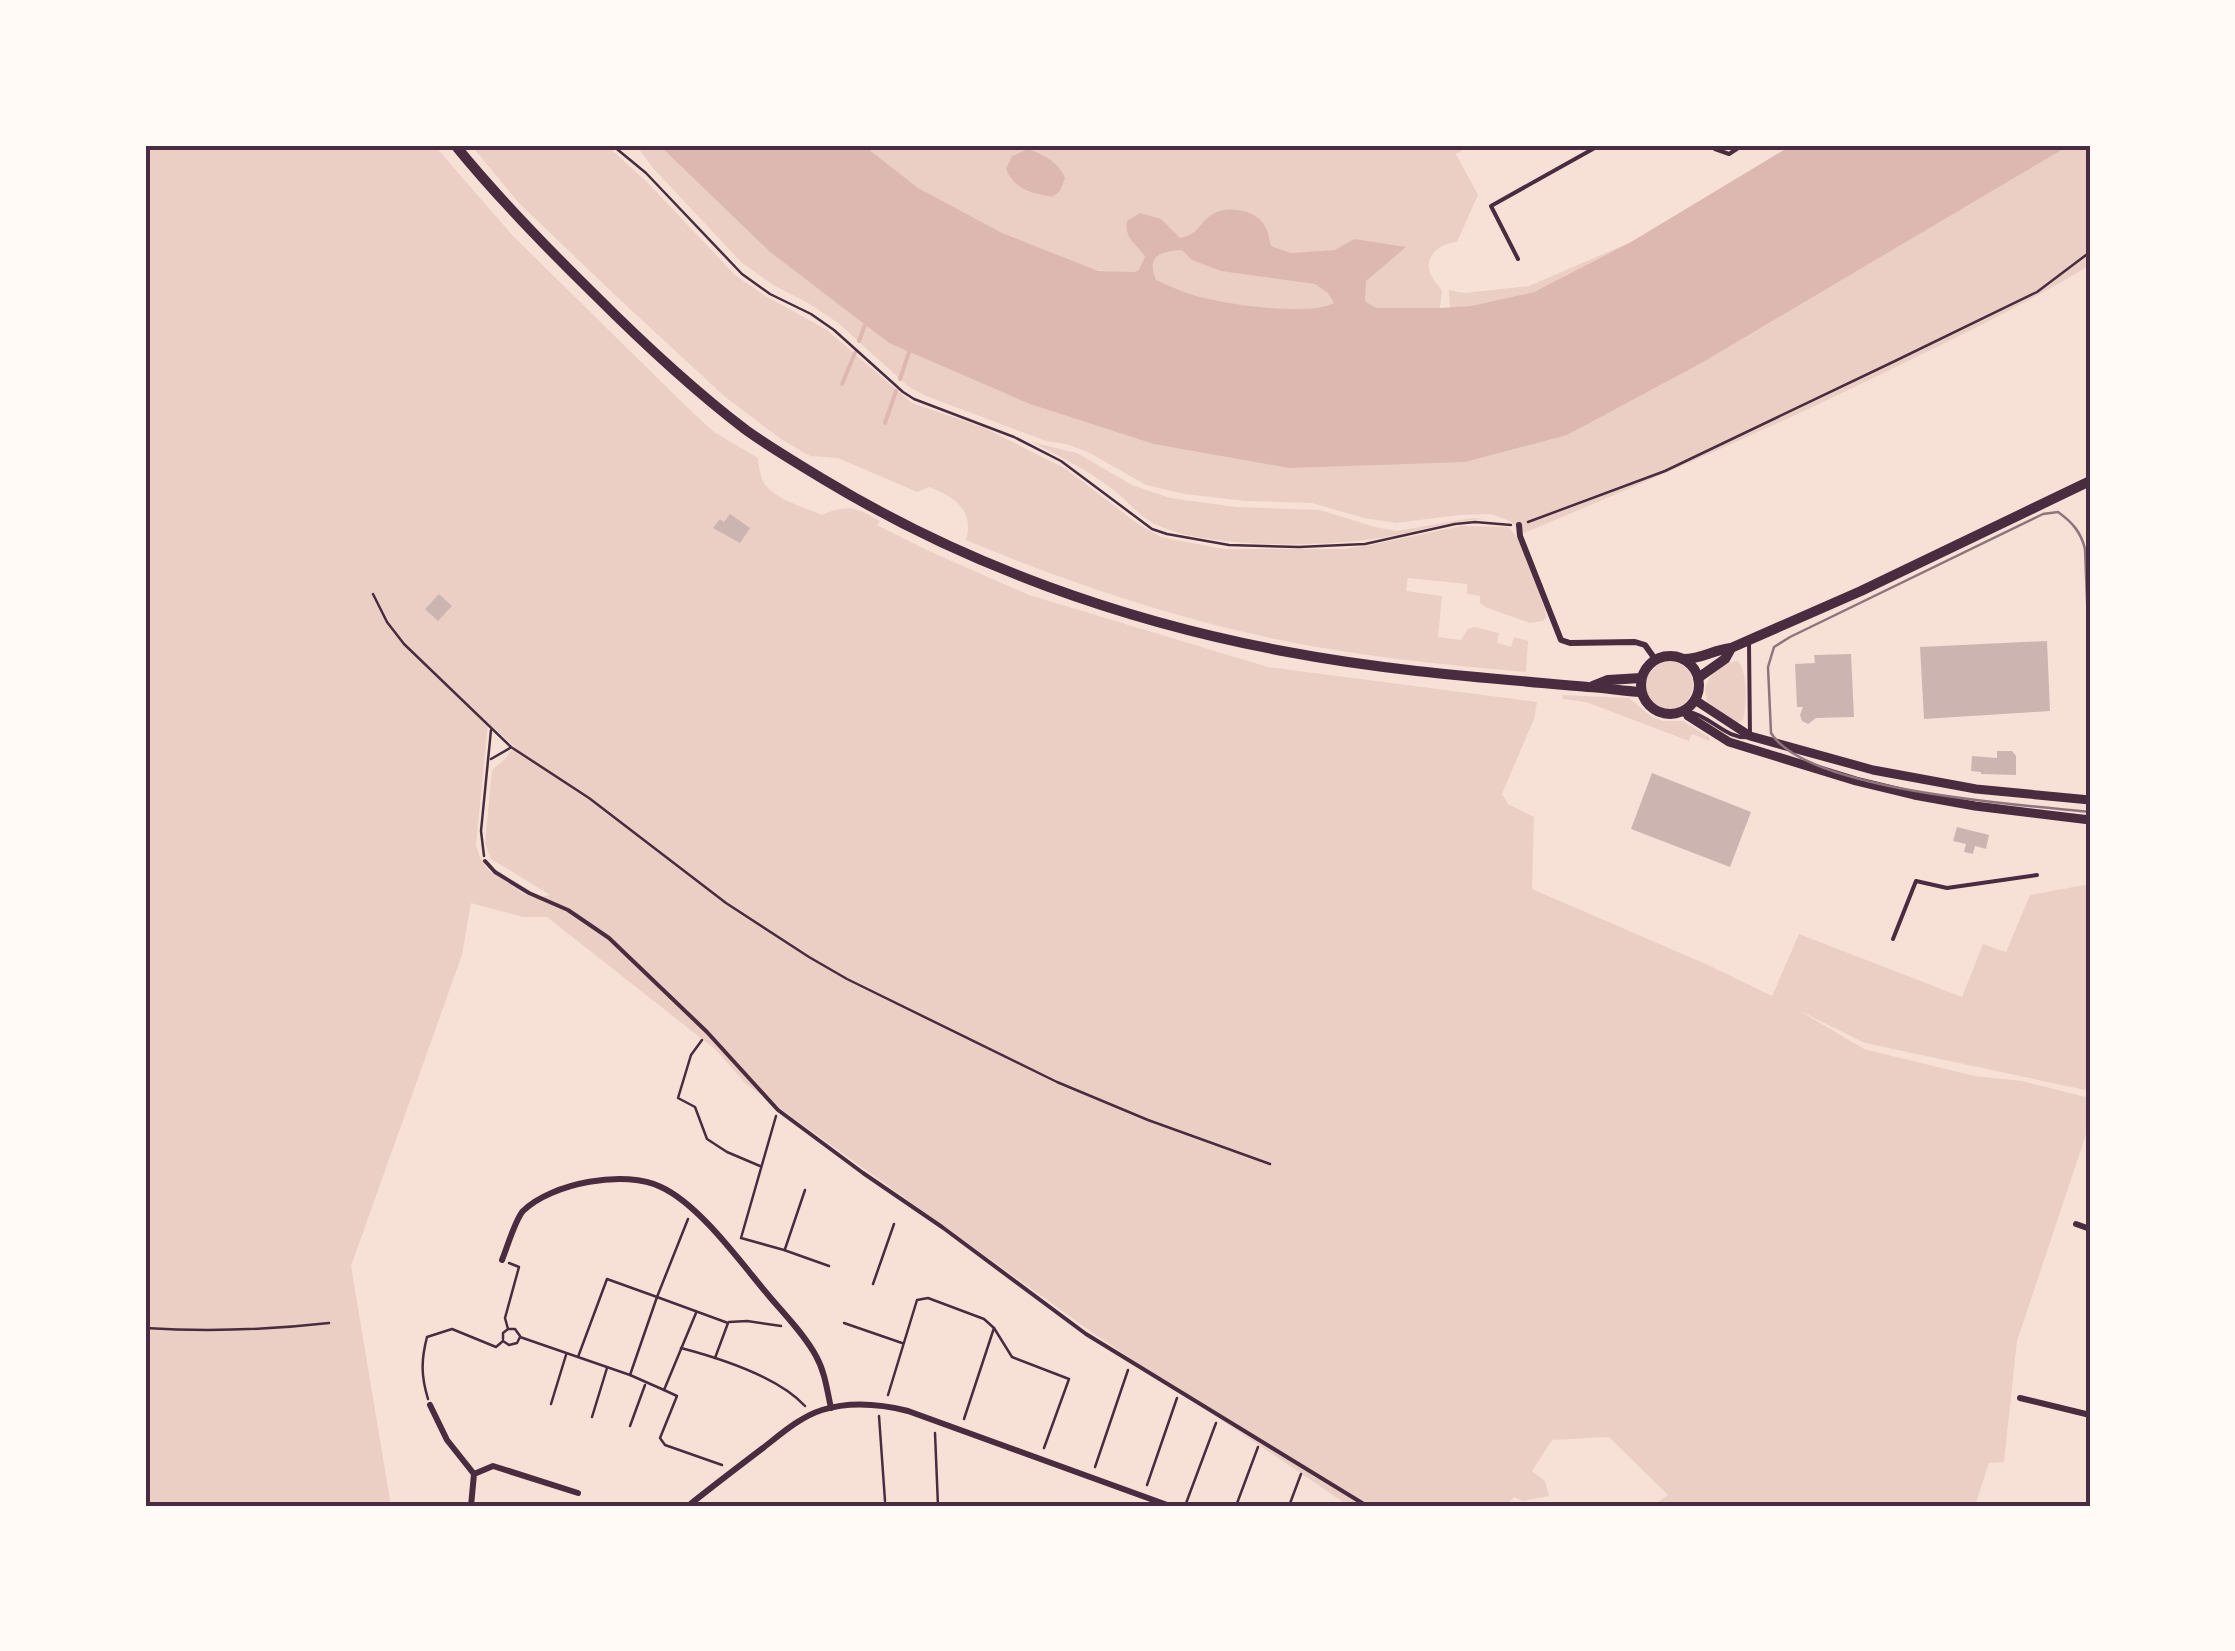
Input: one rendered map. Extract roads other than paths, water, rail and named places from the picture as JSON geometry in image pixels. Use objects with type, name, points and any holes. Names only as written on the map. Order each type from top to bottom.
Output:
[{"type":"main road","points":[[455,145],[529,230],[659,357],[714,404],[782,454],[849,495],[938,541],[1109,608],[1286,652],[1438,674],[1641,692]]},
{"type":"main road","points":[[1683,659],[1698,678],[1694,700],[1686,710],[1668,714],[1650,708],[1641,692],[1641,678],[1655,659],[1669,655],[1701,658],[1731,648],[1861,591],[2090,481]]},
{"type":"main road","points":[[1698,678],[1725,658],[1731,648]]},
{"type":"main road","points":[[1590,687],[1608,680],[1641,678]]},
{"type":"street","points":[[1519,526],[1561,640],[1635,642],[1644,645],[1655,659]]},
{"type":"street","points":[[1694,700],[1750,736],[1891,774],[1976,790],[2090,800]]},
{"type":"street","points":[[1686,710],[1688,716],[1728,742],[1813,769],[1975,806],[2090,820]]},
{"type":"street","points":[[1889,788],[1891,774]]},
{"type":"street","points":[[1975,806],[1976,790]]},
{"type":"street","points":[[2032,795],[2032,814]]},
{"type":"street","points":[[502,1260],[522,1212],[553,1192],[596,1180],[632,1179],[660,1186],[692,1208],[796,1327],[816,1356],[831,1408]]},
{"type":"street","points":[[2076,1224],[2090,1229]]},
{"type":"street","points":[[2020,1398],[2090,1415]]},
{"type":"street","points":[[430,1405],[447,1440],[474,1474],[471,1506]]},
{"type":"street","points":[[688,1506],[812,1414],[831,1408],[881,1405],[1170,1506]]},
{"type":"street","points":[[474,1474],[493,1466],[578,1493]]},
{"type":"lane","points":[[1518,259],[1491,206],[1600,145]]},
{"type":"lane","points":[[1712,145],[1729,154],[1742,145]]},
{"type":"lane","points":[[1686,710],[1731,735],[1750,736],[1749,640]]},
{"type":"lane","points":[[485,861],[529,893],[568,910],[609,938],[707,1032],[778,1110],[1086,1334],[1367,1506]]},
{"type":"lane","points":[[1893,939],[1916,881],[1948,888],[2037,875]]},
{"type":"waterway","points":[[859,341],[865,325]]},
{"type":"waterway","points":[[900,379],[909,352]]},
{"type":"waterway","points":[[842,384],[855,353]]},
{"type":"waterway","points":[[885,423],[896,391]]},
{"type":"tram line","points":[[2090,676],[2085,549],[2075,528],[2058,512],[2043,514],[1790,637],[1774,647],[1768,667],[1771,733],[1792,753],[1826,769],[1919,792],[2090,812]]}]
